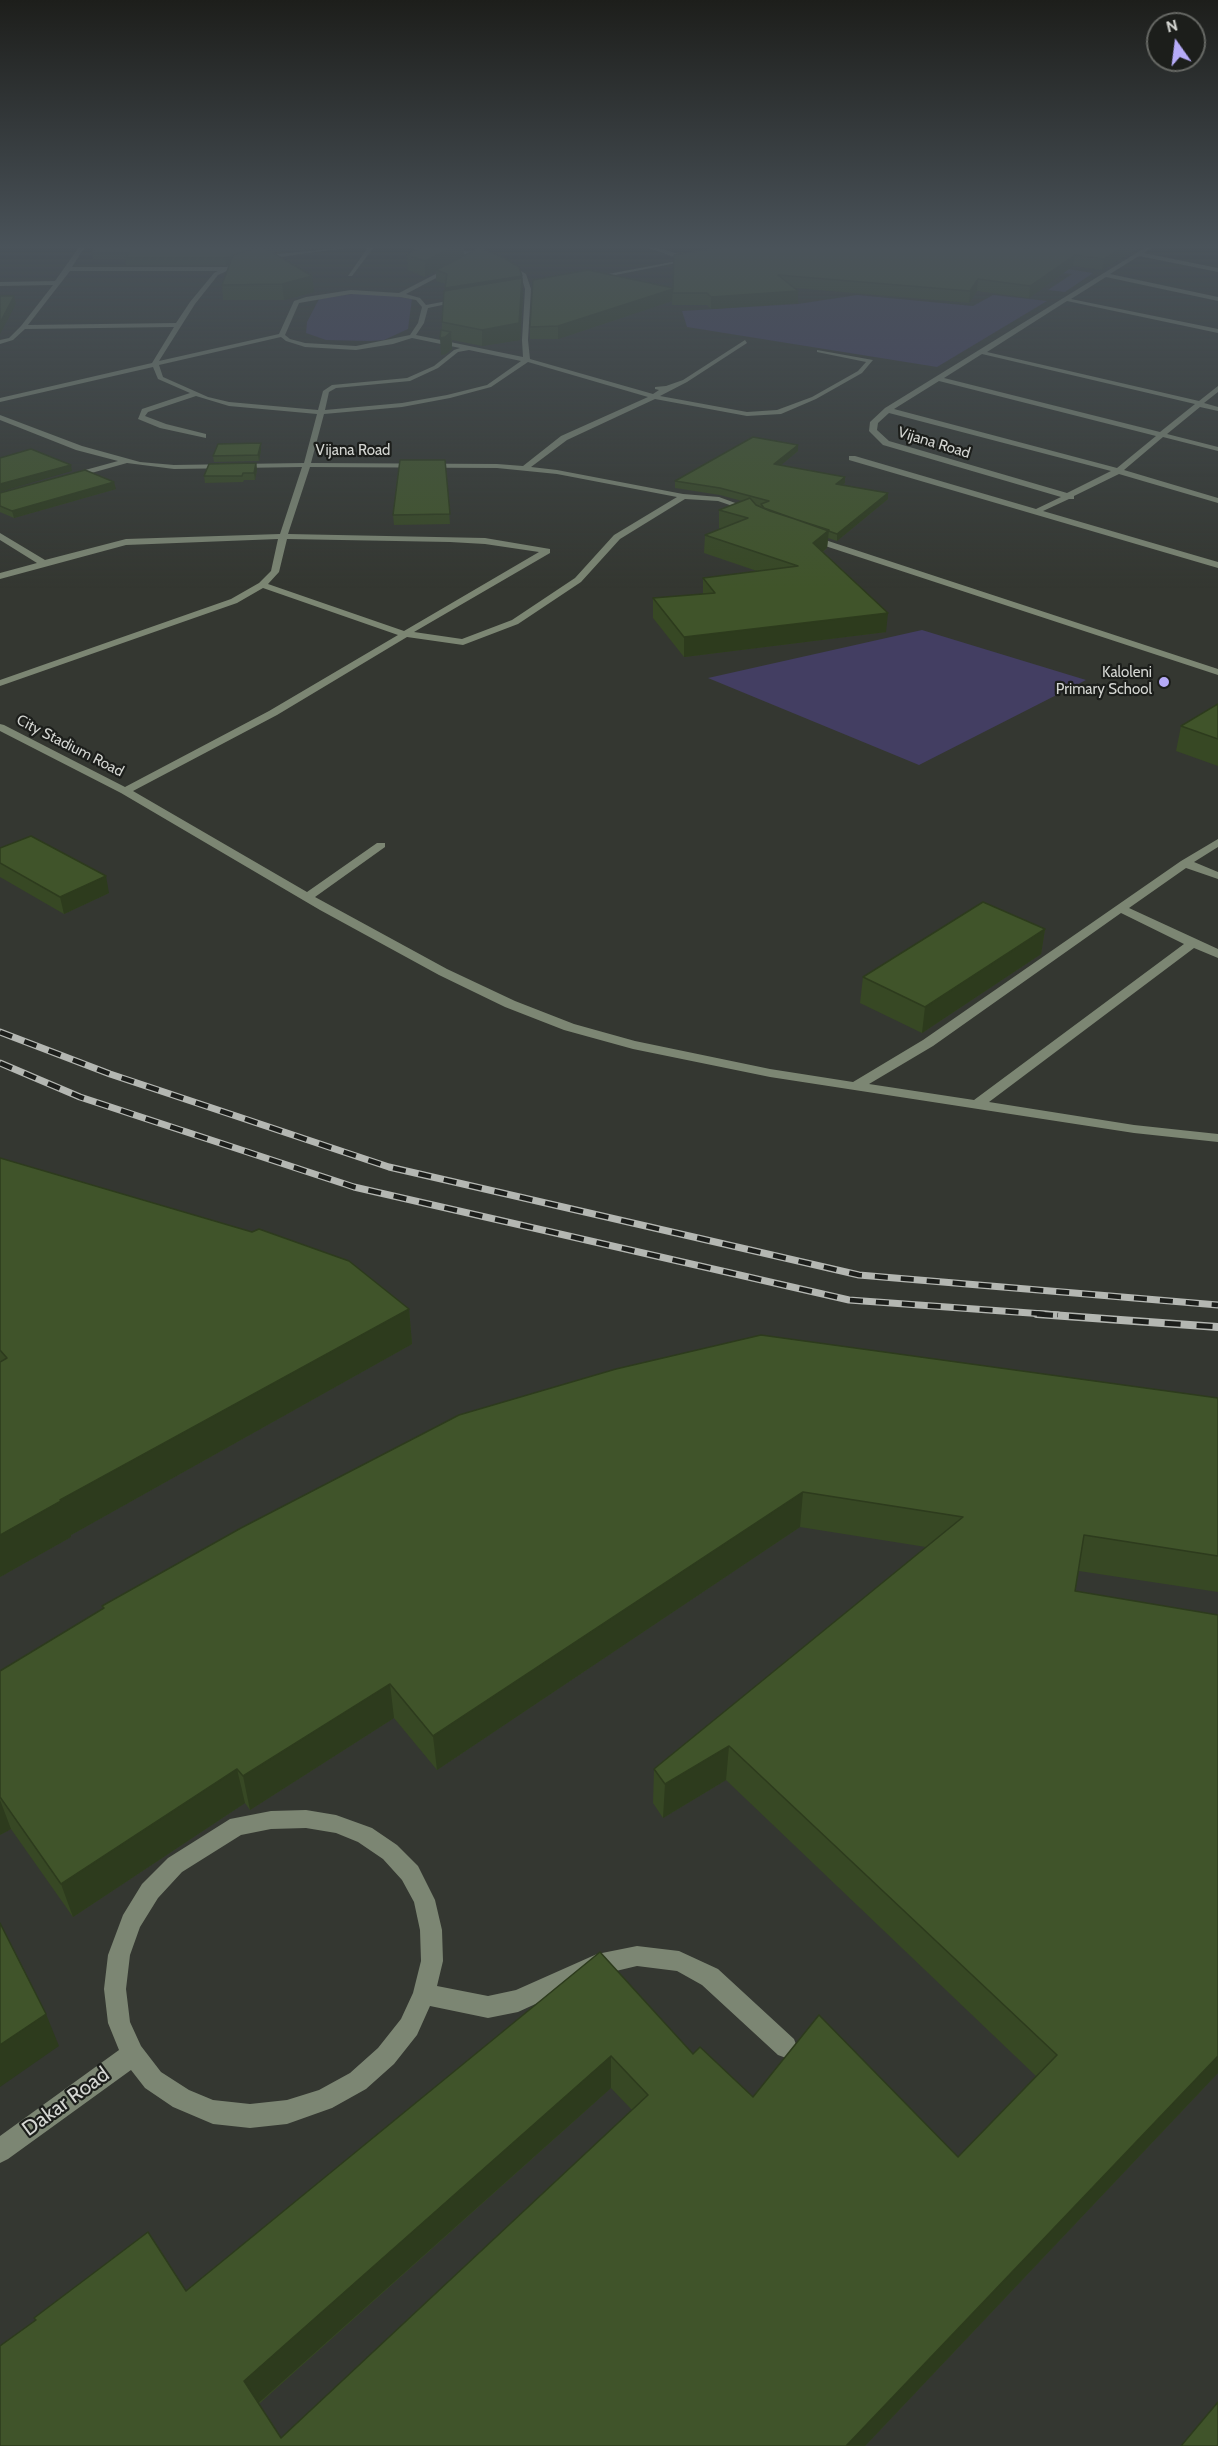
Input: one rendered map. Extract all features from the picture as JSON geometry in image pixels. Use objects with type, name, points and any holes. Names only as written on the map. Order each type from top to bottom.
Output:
[{"type":"street","points":[[0,400],[163,361]]},
{"type":"street","points":[[0,683],[234,601],[262,585],[275,572],[283,536],[307,465],[326,391],[331,387],[408,380],[443,361]]},
{"type":"street","points":[[155,363],[160,378],[195,394],[229,404],[321,412],[402,405],[448,397],[489,386],[525,361]]},
{"type":"street","points":[[531,361],[654,398],[747,414],[778,412],[814,398],[860,372],[871,361]]},
{"type":"street","points":[[524,469],[564,438],[654,398],[667,388],[685,381],[716,361]]},
{"type":"street","name":"Vijana Road","points":[[967,361],[888,410],[874,422],[873,431],[886,443],[1071,497]]},
{"type":"street","points":[[1019,361],[1218,409]]},
{"type":"street","points":[[939,380],[1218,449]]},
{"type":"street","points":[[621,387],[667,388]]},
{"type":"street","points":[[1036,513],[1118,471],[1218,388]]},
{"type":"street","points":[[195,394],[145,411],[141,417],[163,426],[203,436]]},
{"type":"street","points":[[888,410],[1118,471],[1218,501]]},
{"type":"street","name":"Vijana Road","points":[[0,417],[79,448],[125,461],[174,467],[461,465],[557,472],[682,496],[719,499],[750,509],[759,519]]},
{"type":"street","points":[[852,459],[1218,565]]},
{"type":"street","points":[[57,481],[125,461]]},
{"type":"street","points":[[262,585],[405,634],[463,642],[515,622],[578,580],[617,537],[655,512],[677,502],[682,496]]},
{"type":"street","points":[[795,533],[1218,672]]},
{"type":"street","points":[[0,536],[44,563]]},
{"type":"street","points":[[0,576],[126,542],[161,538],[283,536],[450,539],[485,541],[547,551],[273,713],[126,791]]},
{"type":"street","name":"City Stadium Road","points":[[0,727],[126,791],[307,897],[443,972],[510,1004],[569,1027],[633,1046],[854,1087],[1134,1129],[1218,1138]]},
{"type":"street","points":[[854,1087],[928,1043],[1218,842]]},
{"type":"street","points":[[307,897],[381,845]]},
{"type":"street","points":[[1185,863],[1218,876]]},
{"type":"street","points":[[1121,908],[1218,954]]},
{"type":"street","points":[[978,1104],[1193,943]]},
{"type":"street","points":[[306,1819],[336,1824],[365,1835],[390,1852],[410,1873],[424,1900],[431,1930],[432,1961],[424,1994],[409,2026],[386,2056],[358,2081],[324,2100],[287,2112],[250,2116],[213,2112],[181,2099],[153,2080],[133,2054],[119,2023],[115,1989],[119,1955],[131,1922],[150,1891],[175,1865],[205,1844],[237,1826],[271,1820],[306,1819]]},
{"type":"street","points":[[424,1994],[488,2007],[518,2001],[597,1965],[637,1956],[679,1961],[710,1977],[786,2047]]},
{"type":"street","name":"Dakar Road","points":[[0,2151],[133,2054]]},
{"type":"shaded area","points":[[900,361],[947,361],[937,367]]},
{"type":"shaded area","points":[[922,630],[1086,680],[919,765],[708,678]]},
{"type":"building","points":[[753,437],[798,445],[774,464],[845,477],[836,484],[888,493],[837,534],[764,508],[761,504],[769,501],[720,488],[675,481]]},
{"type":"building","points":[[261,443],[258,455],[213,456],[218,444]]},
{"type":"building","points":[[31,449],[71,465],[0,484],[0,458]]},
{"type":"building","points":[[400,460],[445,460],[450,514],[393,515]]},
{"type":"building","points":[[256,463],[254,473],[243,473],[242,476],[204,476],[209,464]]},
{"type":"building","points":[[85,470],[114,482],[12,511],[0,506],[0,493]]},
{"type":"building","points":[[750,498],[756,505],[770,511],[829,530],[813,543],[888,613],[684,637],[653,598],[715,593],[703,578],[798,566],[705,535],[748,518],[719,510]]},
{"type":"building","points":[[1218,704],[1218,739],[1181,726]]},
{"type":"building","points":[[31,836],[106,876],[60,897],[0,863],[0,848]]},
{"type":"building","points":[[983,902],[1045,929],[925,1007],[863,977]]},
{"type":"building","points":[[0,1158],[252,1232],[259,1229],[349,1261],[409,1309],[0,1535],[0,1362],[7,1358],[0,1350]]},
{"type":"building","points":[[761,1335],[1218,1398],[1218,1556],[1084,1535],[1075,1591],[1218,1615],[1218,2056],[846,2446],[0,2446],[0,2346],[36,2320],[34,2318],[148,2232],[186,2291],[600,1952],[693,2054],[700,2047],[753,2097],[819,2015],[958,2157],[1057,2055],[729,1746],[665,1784],[654,1769],[963,1517],[803,1492],[433,1736],[390,1684],[243,1776],[237,1769],[61,1884],[0,1797],[0,1671],[104,1608],[102,1606],[241,1528],[459,1415],[616,1369]],"holes":[[[611,2056],[648,2095],[281,2438],[244,2381]]]},
{"type":"building","points":[[0,1923],[46,2014],[0,2045]]},
{"type":"building","points":[[1218,2402],[1218,2446],[1181,2446]]},
{"type":"railway","points":[[0,1032],[110,1074],[389,1167],[859,1275],[1218,1305]]},
{"type":"railway","points":[[0,1063],[80,1097],[354,1187],[849,1300],[1058,1315]]},
{"type":"railway","points":[[1037,1314],[1218,1327]]},
{"type":"place","name":"Kaloleni Primary School","points":[[1164,682]]}]
